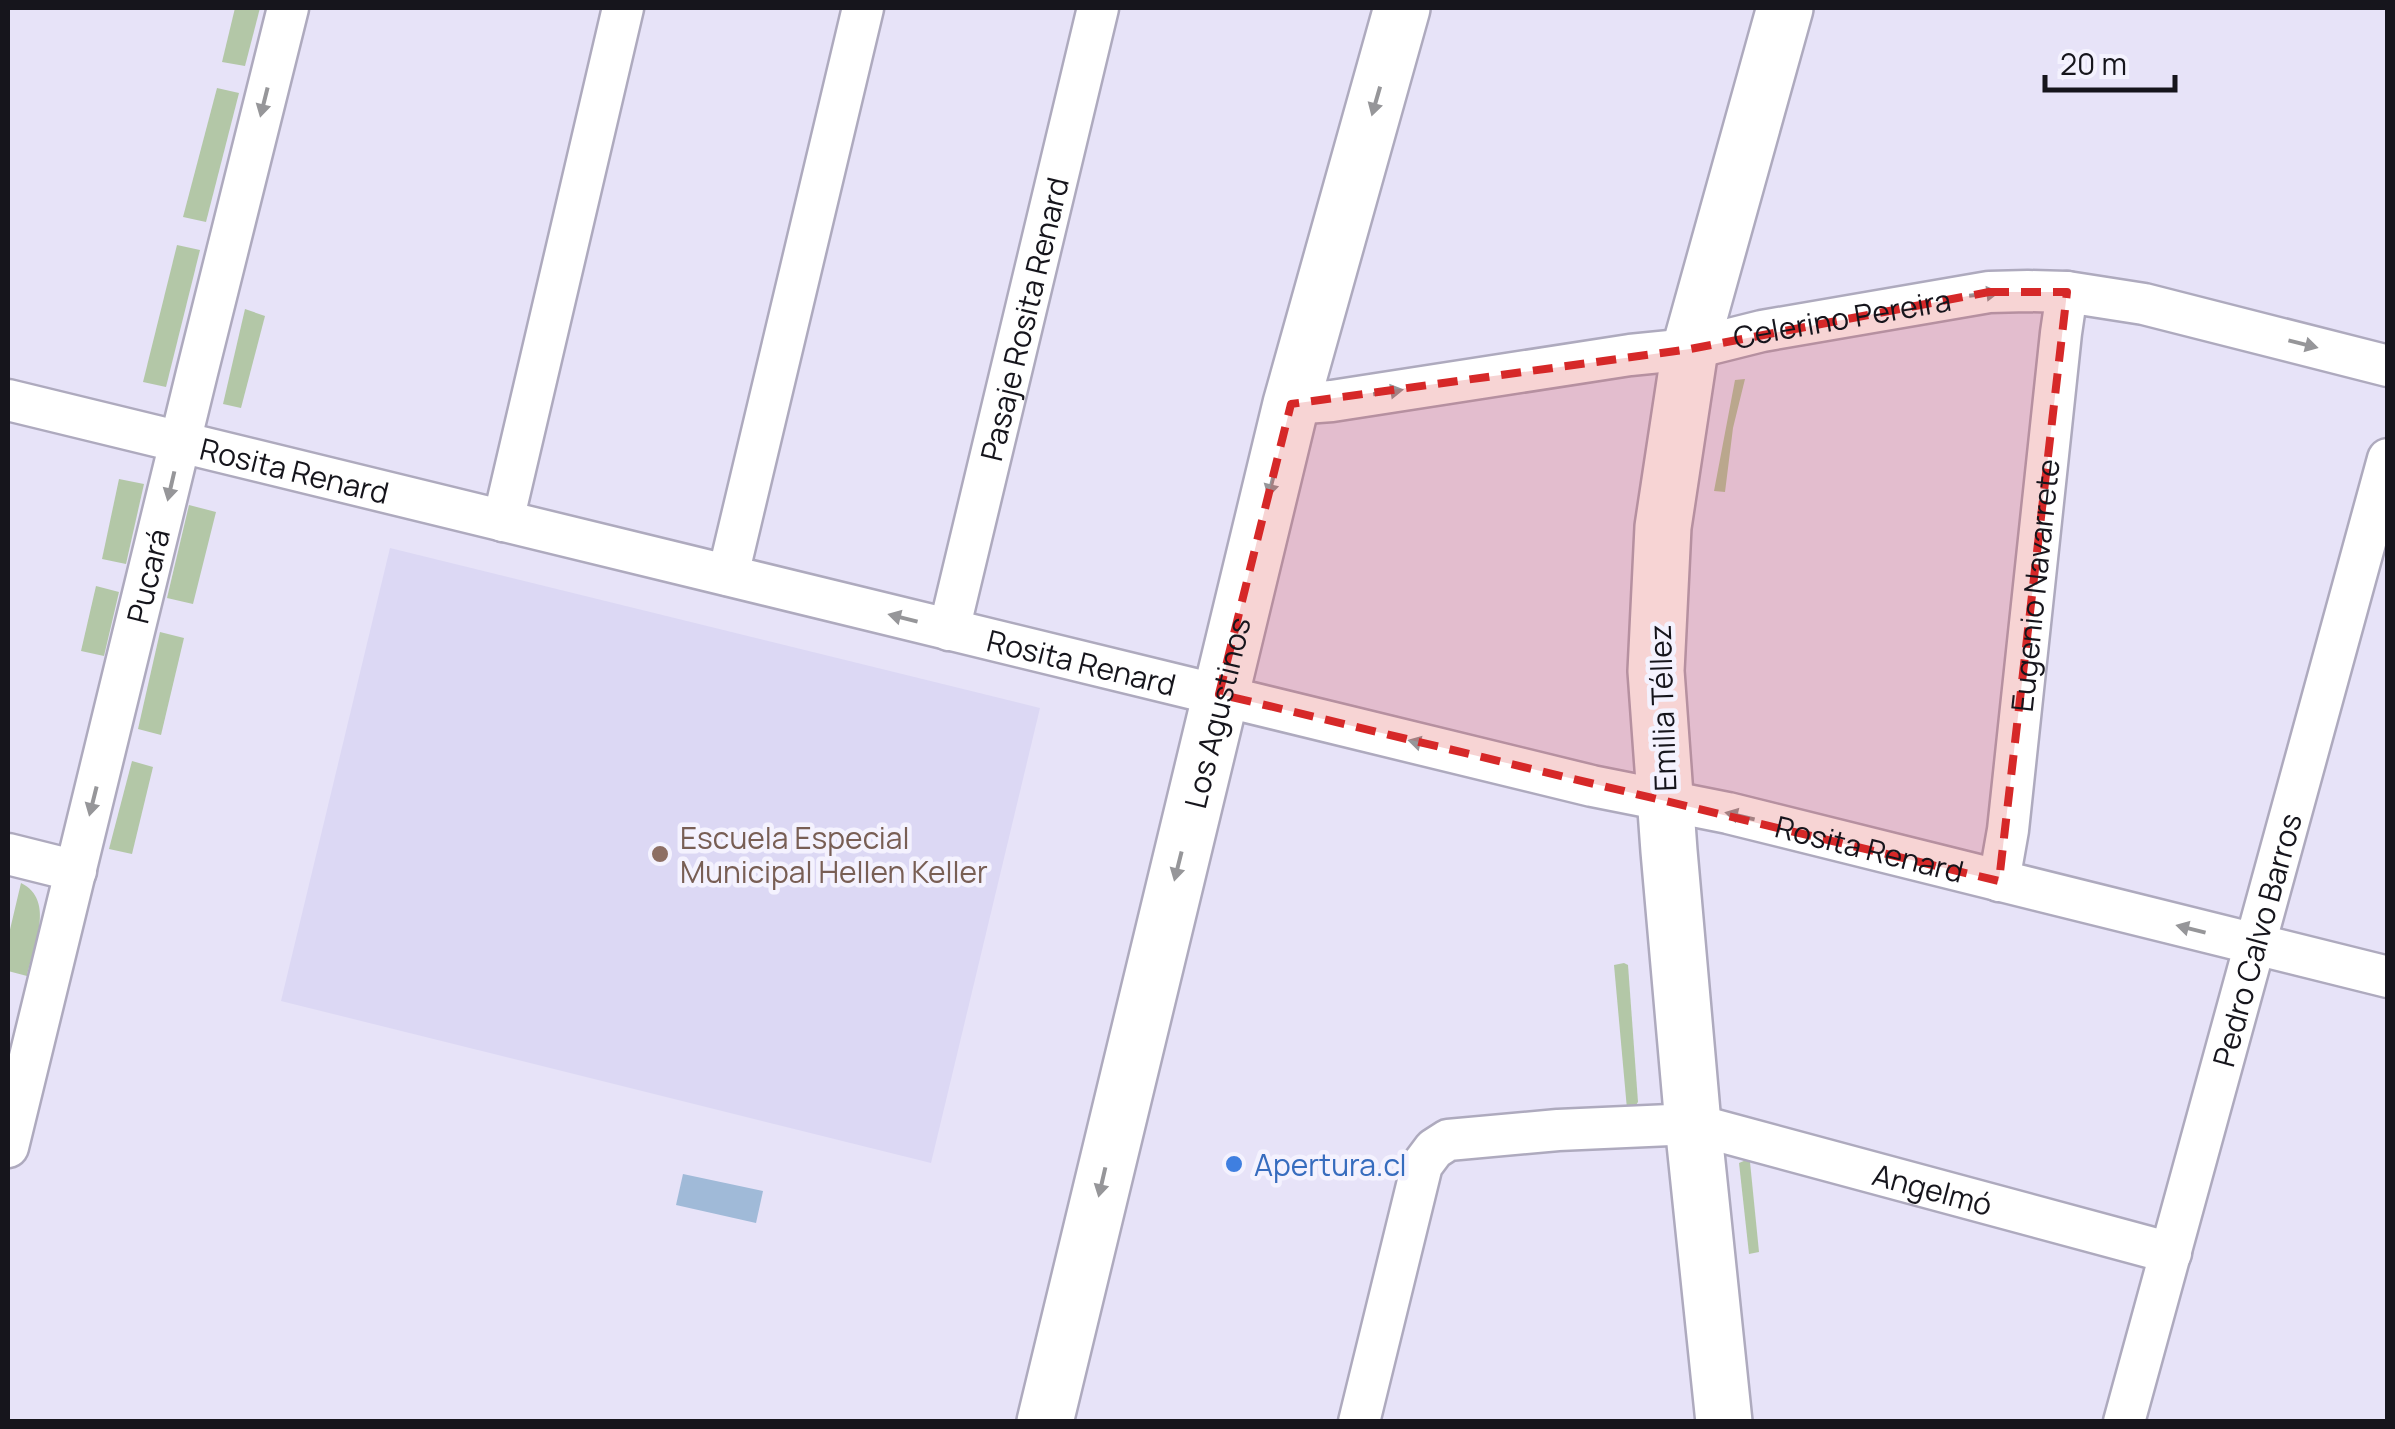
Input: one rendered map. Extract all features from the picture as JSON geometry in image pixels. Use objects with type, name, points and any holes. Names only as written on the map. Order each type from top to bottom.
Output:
[{"type":"street","name":"Pucará","points":[[8,1147],[288,8]]},
{"type":"street","points":[[503,521],[623,8]]},
{"type":"street","points":[[728,575],[863,8]]},
{"type":"street","name":"Pasaje Rosita Renard","points":[[950,630],[1098,8]]},
{"type":"street","name":"Los Agustinos","points":[[1045,1422],[1291,404],[1402,8]]},
{"type":"street","name":"Emilia Téllez","points":[[1724,1422],[1692,1124],[1656,671],[1663,527],[1690,349],[1784,8]]},
{"type":"street","name":"Celerino Pereira","points":[[1291,404],[1690,349],[1762,331],[1989,292],[2067,292],[2144,304],[2388,366]]},
{"type":"street","name":"Eugenio Navarrete","points":[[1999,881],[2008,830],[2067,292]]},
{"type":"street","name":"Rosita Renard","points":[[8,400],[2388,977]]},
{"type":"street","name":"Pedro Calvo Barros","points":[[2124,1422],[2388,459]]},
{"type":"street","points":[[8,854],[76,871]]},
{"type":"street","name":"Angelmó","points":[[1359,1422],[1422,1165],[1434,1148],[1448,1140],[1692,1124],[2171,1253]]},
{"type":"highlighted area","points":[[1989,292],[2067,292],[1999,881],[1219,694],[1291,404],[1690,349]]},
{"type":"shaded area","name":"Escuela Especial Municipal Hellen Keller","points":[[390,548],[1040,708],[931,1163],[281,1001]]},
{"type":"green space","points":[[235,8],[260,8],[245,66],[222,62]]},
{"type":"green space","points":[[217,88],[239,93],[206,222],[183,217]]},
{"type":"green space","points":[[177,245],[200,250],[166,387],[143,382]]},
{"type":"green space","points":[[245,309],[265,316],[241,408],[223,404]]},
{"type":"green space","points":[[1745,379],[1733,428],[1725,492],[1714,491],[1735,380]]},
{"type":"green space","points":[[119,479],[144,484],[126,564],[102,559]]},
{"type":"green space","points":[[189,505],[216,512],[193,604],[167,598]]},
{"type":"green space","points":[[96,586],[119,592],[104,656],[81,651]]},
{"type":"green space","points":[[160,632],[184,638],[161,735],[138,729]]},
{"type":"green space","points":[[132,761],[153,767],[132,854],[109,849]]},
{"type":"green space","points":[[21,883],[32,891],[40,912],[27,976],[8,971],[8,938]]},
{"type":"green space","points":[[1614,965],[1628,965],[1638,1102],[1627,1109]]},
{"type":"green space","points":[[1750,1162],[1759,1252],[1749,1254],[1739,1163]]},
{"type":"water","points":[[683,1174],[763,1191],[756,1223],[676,1205]]},
{"type":"place","name":"Escuela Especial Municipal Hellen Keller","points":[[660,854]]},
{"type":"place","name":"Apertura.cl","points":[[1234,1164]]}]
